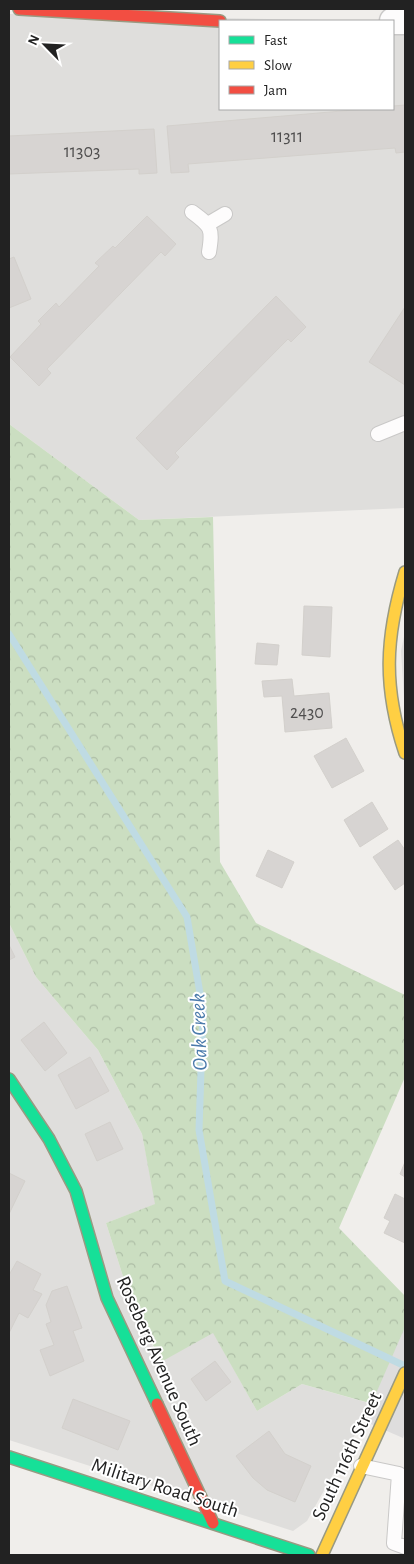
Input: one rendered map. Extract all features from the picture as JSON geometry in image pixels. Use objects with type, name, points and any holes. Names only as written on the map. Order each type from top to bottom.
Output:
[{"type":"street","points":[[19,9],[219,22]]},
{"type":"street","points":[[405,572],[393,607],[388,644],[387,680],[392,714],[405,753]]},
{"type":"street","name":"Roseberg Avenue South","points":[[9,1080],[49,1139],[76,1191],[107,1298],[213,1523]]},
{"type":"street","name":"South 116th Street","points":[[322,1555],[405,1373]]},
{"type":"street","name":"Military Road South","points":[[9,1457],[309,1555]]},
{"type":"street","points":[[243,1533],[251,1548]]},
{"type":"lane","points":[[192,212],[208,224],[212,234],[209,252]]},
{"type":"lane","points":[[208,224],[226,214]]},
{"type":"lane","points":[[378,434],[405,423]]},
{"type":"lane","points":[[361,1466],[399,1474],[394,1543],[405,1547]]},
{"type":"shaded area","points":[[9,14],[320,20],[219,20],[219,110],[394,110],[394,22],[405,22],[405,508],[139,520],[9,424]]},
{"type":"shaded area","points":[[405,632],[405,714],[401,651]]},
{"type":"shaded area","points":[[9,923],[36,977],[98,1050],[142,1134],[156,1204],[106,1223],[128,1292],[160,1362],[213,1332],[257,1411],[302,1384],[372,1404],[307,1521],[293,1531],[9,1440]]},
{"type":"green space","points":[[9,424],[139,520],[213,517],[220,862],[256,923],[405,995],[405,1077],[339,1228],[405,1296],[405,1413],[302,1384],[257,1411],[213,1333],[161,1362],[128,1292],[106,1223],[155,1204],[142,1134],[98,1050],[36,977],[9,923]]},
{"type":"pier","points":[[405,1327],[405,1432],[403,1438],[364,1421]]},
{"type":"building","points":[[405,105],[405,152],[396,153],[395,148],[188,164],[189,172],[171,173],[167,126],[353,110],[394,110],[394,106]]},
{"type":"building","points":[[154,129],[157,173],[139,174],[139,169],[9,174],[9,136]]},
{"type":"building","points":[[147,216],[176,244],[165,256],[161,252],[47,369],[51,373],[39,386],[10,357],[41,324],[38,321],[56,303],[59,307],[99,266],[95,263],[113,246],[115,248]]},
{"type":"building","points":[[14,257],[31,299],[9,308],[9,259]]},
{"type":"building","points":[[276,296],[306,327],[291,342],[288,339],[175,453],[179,457],[167,470],[136,438]]},
{"type":"building","points":[[405,307],[405,385],[369,362]]},
{"type":"building","points":[[304,606],[332,607],[330,657],[302,655]]},
{"type":"building","points":[[257,643],[279,645],[277,665],[255,664]]},
{"type":"building","points":[[292,679],[294,696],[329,693],[332,728],[285,732],[282,696],[264,697],[262,681]]},
{"type":"building","points":[[346,738],[364,771],[332,788],[314,756]]},
{"type":"building","points":[[372,802],[388,829],[360,847],[344,820]]},
{"type":"building","points":[[398,840],[405,850],[405,883],[395,890],[373,857]]},
{"type":"building","points":[[268,850],[294,862],[282,888],[256,876]]},
{"type":"building","points":[[9,945],[15,957],[9,960]]},
{"type":"building","points":[[44,1022],[67,1053],[45,1071],[21,1040]]},
{"type":"building","points":[[90,1057],[109,1091],[76,1109],[58,1075]]},
{"type":"building","points":[[110,1122],[123,1149],[97,1161],[85,1134]]},
{"type":"building","points":[[405,1162],[405,1177],[400,1174]]},
{"type":"building","points":[[9,1173],[25,1181],[9,1214]]},
{"type":"building","points":[[395,1194],[405,1199],[405,1243],[384,1233],[390,1221],[384,1218]]},
{"type":"building","points":[[17,1261],[41,1274],[33,1290],[42,1294],[28,1318],[19,1313],[9,1333],[9,1275]]},
{"type":"building","points":[[67,1286],[82,1328],[73,1331],[84,1361],[50,1376],[40,1350],[54,1345],[46,1324],[51,1322],[46,1305],[52,1291]]},
{"type":"building","points":[[215,1361],[231,1382],[206,1401],[191,1379]]},
{"type":"building","points":[[73,1399],[130,1421],[118,1450],[62,1428]]},
{"type":"building","points":[[269,1431],[285,1454],[311,1466],[295,1502],[267,1490],[253,1478],[236,1456]]},
{"type":"waterway","name":"Oak Creek","points":[[9,634],[187,917],[203,1011],[199,1130],[225,1281],[405,1366]]},
{"type":"traffic: fast","points":[[9,1079],[49,1139],[76,1191],[107,1298],[157,1404]]},
{"type":"traffic: fast","points":[[9,1457],[309,1555]]},
{"type":"traffic: slow","points":[[405,572],[393,619],[389,662],[393,706],[405,753]]},
{"type":"traffic: slow","points":[[322,1555],[405,1373]]},
{"type":"traffic: jam","points":[[19,9],[219,21]]},
{"type":"traffic: jam","points":[[157,1404],[213,1523]]}]
